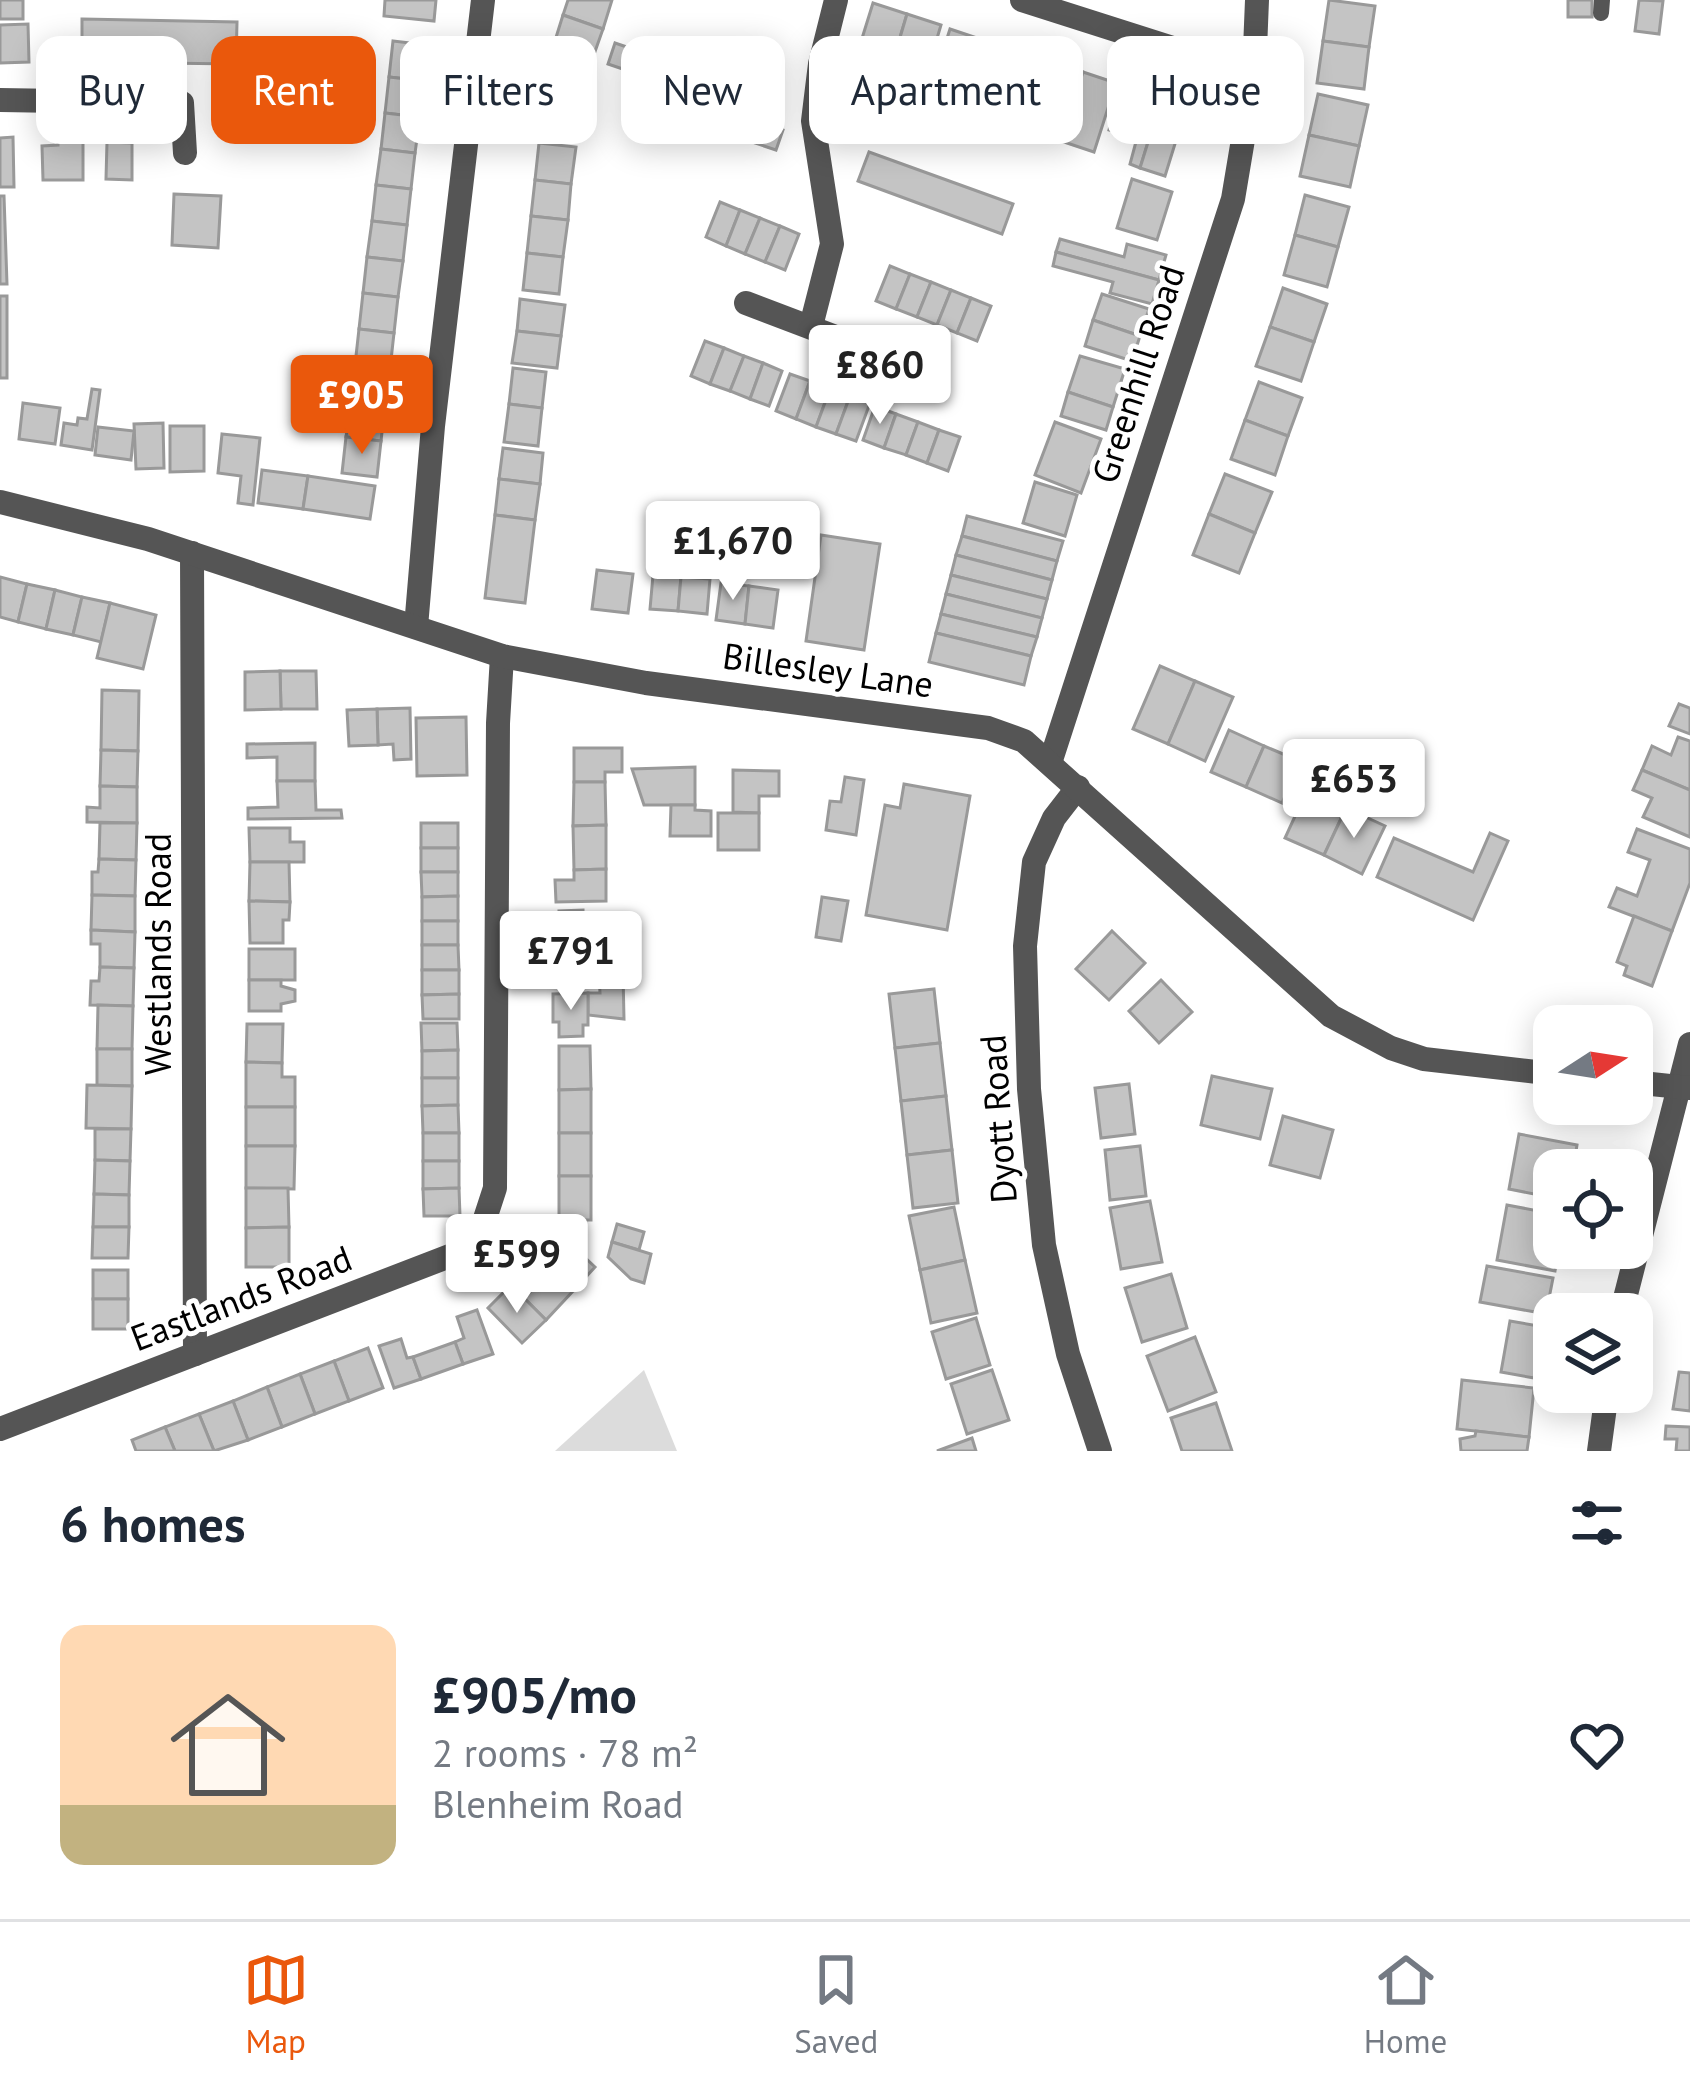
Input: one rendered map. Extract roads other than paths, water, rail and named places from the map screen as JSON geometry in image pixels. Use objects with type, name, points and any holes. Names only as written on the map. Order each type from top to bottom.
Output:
[{"type":"street","points":[[416,627],[433,426],[483,0]]},
{"type":"street","points":[[811,326],[832,244],[813,121],[820,64],[836,0]]},
{"type":"street","points":[[1022,0],[1135,36]]},
{"type":"street","name":"Greenhill Road","points":[[1256,36],[1257,0]]},
{"type":"street","points":[[0,100],[182,103],[185,153]]},
{"type":"street","name":"Greenhill Road","points":[[1050,763],[1233,200],[1242,144]]},
{"type":"street","points":[[746,303],[875,352]]},
{"type":"street","name":"Billesley Lane","points":[[0,502],[192,553],[502,656],[646,683],[988,728],[1024,741],[1331,1016],[1391,1048],[1424,1059],[1533,1072]]},
{"type":"street","name":"Westlands Road","points":[[192,553],[195,1354]]},
{"type":"street","name":"Eastlands Road","points":[[0,1429],[455,1254],[479,1237],[495,1188],[502,656]]},
{"type":"street","name":"Dyott Road","points":[[1078,787],[1054,818],[1034,862],[1025,946],[1028,1065],[1044,1245],[1068,1354],[1100,1451]]},
{"type":"street","points":[[1628,1293],[1684,1087],[1690,1044]]},
{"type":"street","points":[[1653,1084],[1684,1087]]},
{"type":"street","points":[[1599,1451],[1604,1413]]}]
